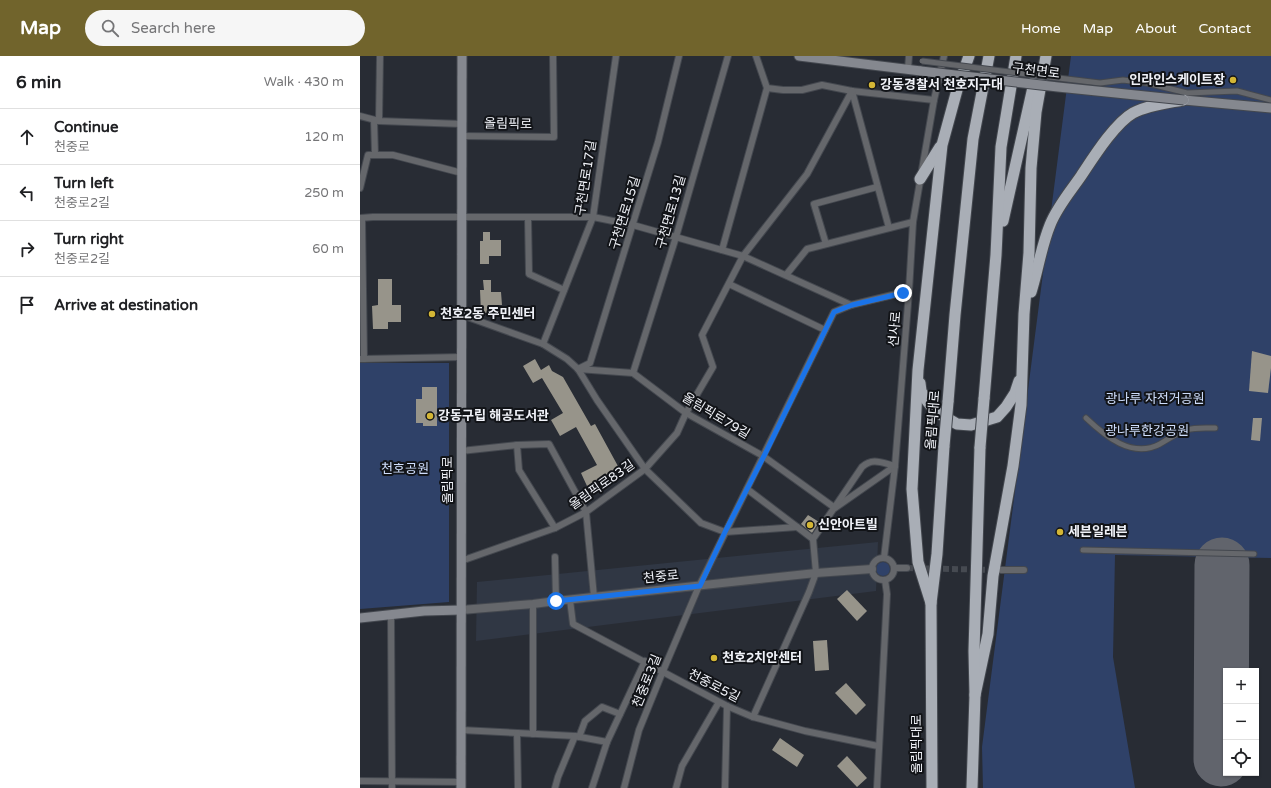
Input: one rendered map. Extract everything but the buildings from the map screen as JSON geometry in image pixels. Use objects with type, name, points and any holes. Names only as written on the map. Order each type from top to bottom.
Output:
[{"type":"highway","points":[[957,90],[961,56]]},
{"type":"highway","points":[[931,603],[918,562],[912,489],[918,370],[942,145],[957,90],[969,56]]},
{"type":"highway","name":"올림픽대로","points":[[932,788],[931,603],[956,308],[973,140],[989,56]]},
{"type":"highway","points":[[972,788],[975,695],[974,650],[980,448],[996,255],[1001,147],[1016,56]]},
{"type":"highway","points":[[996,255],[1018,147],[1040,56]]},
{"type":"highway","points":[[975,695],[988,634],[993,576],[1013,466],[1021,405],[1024,314],[1029,253],[1031,168],[1036,112],[1046,56]]},
{"type":"highway","points":[[1024,314],[1037,272],[1041,250],[1057,209],[1105,141],[1125,119],[1133,113],[1148,107],[1184,100]]},
{"type":"highway","points":[[920,179],[942,145]]},
{"type":"highway","points":[[918,370],[921,391],[926,401],[934,411],[956,424],[970,425],[997,417],[1006,407],[1022,374]]},
{"type":"main road","name":"올림픽로","points":[[461,785],[462,56]]},
{"type":"main road","name":"구천면로","points":[[799,56],[1058,87],[1271,108]]},
{"type":"main road","name":"천중로","points":[[360,618],[424,611],[461,610]]},
{"type":"street","points":[[375,155],[380,56]]},
{"type":"street","name":"올림픽로","points":[[462,136],[554,138],[553,56]]},
{"type":"street","name":"구천면로17길","points":[[543,344],[593,217],[616,56]]},
{"type":"street","name":"구천면로15길","points":[[578,369],[590,363],[658,142],[679,56]]},
{"type":"street","name":"구천면로13길","points":[[634,373],[676,237],[728,56]]},
{"type":"street","points":[[722,250],[767,88],[756,56]]},
{"type":"street","points":[[908,69],[909,56]]},
{"type":"street","name":"선사로","points":[[884,558],[895,466],[913,222],[934,100],[944,56]]},
{"type":"street","points":[[922,61],[1100,83],[1123,80],[1147,83],[1187,93],[1237,92],[1271,100]]},
{"type":"street","points":[[767,88],[802,90],[822,85],[852,91],[934,100]]},
{"type":"street","points":[[852,91],[889,228]]},
{"type":"street","name":"올림픽로83길","points":[[461,561],[555,528],[586,512],[645,469],[677,433],[686,413],[713,367],[702,335],[743,256],[807,174],[852,91]]},
{"type":"street","points":[[360,116],[377,121],[462,124]]},
{"type":"street","points":[[360,188],[368,155],[393,155],[462,173]]},
{"type":"street","points":[[826,244],[814,204],[877,187]]},
{"type":"street","points":[[528,217],[529,274],[564,290]]},
{"type":"street","points":[[462,358],[362,359],[361,218],[593,217],[632,225],[743,256],[852,305]]},
{"type":"street","points":[[786,275],[807,249],[913,222]]},
{"type":"street","points":[[729,284],[825,330]]},
{"type":"street","name":"천중로3길","points":[[624,788],[639,730],[700,586],[725,532],[834,312],[852,305],[909,291]]},
{"type":"street","points":[[462,315],[543,344],[567,359],[578,369],[597,400],[645,469],[701,523],[725,532],[797,527]]},
{"type":"street","points":[[578,369],[634,373]]},
{"type":"street","name":"올림픽로79길","points":[[634,373],[686,413],[763,456],[835,508]]},
{"type":"street","points":[[1086,418],[1102,434],[1123,446],[1134,448],[1147,448],[1159,445],[1188,429],[1215,428]]},
{"type":"street","points":[[461,451],[517,445],[549,444],[586,512],[594,597]]},
{"type":"street","points":[[517,445],[518,470],[555,528]]},
{"type":"street","points":[[753,717],[809,592],[816,573],[813,539],[862,467],[867,462],[874,461],[895,466]]},
{"type":"street","points":[[835,508],[895,466]]},
{"type":"street","points":[[747,489],[813,539]]},
{"type":"street","points":[[1082,550],[1254,554]]},
{"type":"street","points":[[555,557],[556,601]]},
{"type":"street","points":[[884,558],[890,560],[894,568],[891,577],[885,580],[875,577],[872,569],[873,564],[876,561],[884,558]]},
{"type":"street","points":[[894,568],[907,568]]},
{"type":"street","name":"천중로","points":[[461,610],[533,604],[816,573],[872,569]]},
{"type":"street","points":[[1001,570],[1024,570]]},
{"type":"street","points":[[877,788],[886,594],[885,580]]},
{"type":"street","name":"천중로5길","points":[[570,600],[573,624],[727,706],[753,717],[878,746]]},
{"type":"street","points":[[533,604],[533,734]]},
{"type":"street","points":[[391,615],[392,785]]},
{"type":"street","points":[[592,788],[607,742],[645,661]]},
{"type":"street","points":[[676,788],[682,766],[719,702]]},
{"type":"street","points":[[725,788],[727,706]]},
{"type":"street","points":[[555,788],[558,777],[585,721],[602,708],[620,714]]},
{"type":"street","points":[[461,730],[577,737],[607,742]]},
{"type":"street","points":[[517,733],[518,788]]},
{"type":"street","points":[[360,781],[392,785],[461,785]]},
{"type":"shaded area","points":[[878,542],[876,591],[476,641],[477,582]]},
{"type":"green space","name":"광나루한강공원","points":[[1071,56],[1271,56],[1271,558],[1115,555],[1113,657],[1135,788],[983,788],[982,747]]},
{"type":"green space","name":"천호공원","points":[[360,363],[449,363],[449,602],[360,609]]},
{"type":"green space","points":[[880,562],[886,562],[890,566],[890,572],[886,576],[880,576],[876,572],[876,566]]},
{"type":"runway","points":[[1221,759],[1222,565]]},
{"type":"tunnel","points":[[907,568],[995,570]]},
{"type":"place","name":"인라인스케이트장","points":[[1233,80]]},
{"type":"place","name":"강동경찰서 천호지구대","points":[[872,85]]},
{"type":"place","name":"천호2동 주민센터","points":[[432,314]]},
{"type":"place","name":"강동구립 해공도서관","points":[[430,416]]},
{"type":"place","name":"신안아트빌","points":[[810,525]]},
{"type":"place","name":"세븐일레븐","points":[[1060,532]]},
{"type":"place","name":"천호2치안센터","points":[[714,658]]},
{"type":"route","points":[[556,601],[700,586],[725,532],[765,454],[834,312],[852,305],[903,293]]},
{"type":"park label","name":"광나루 자전거공원","points":[[1155,399]]}]
